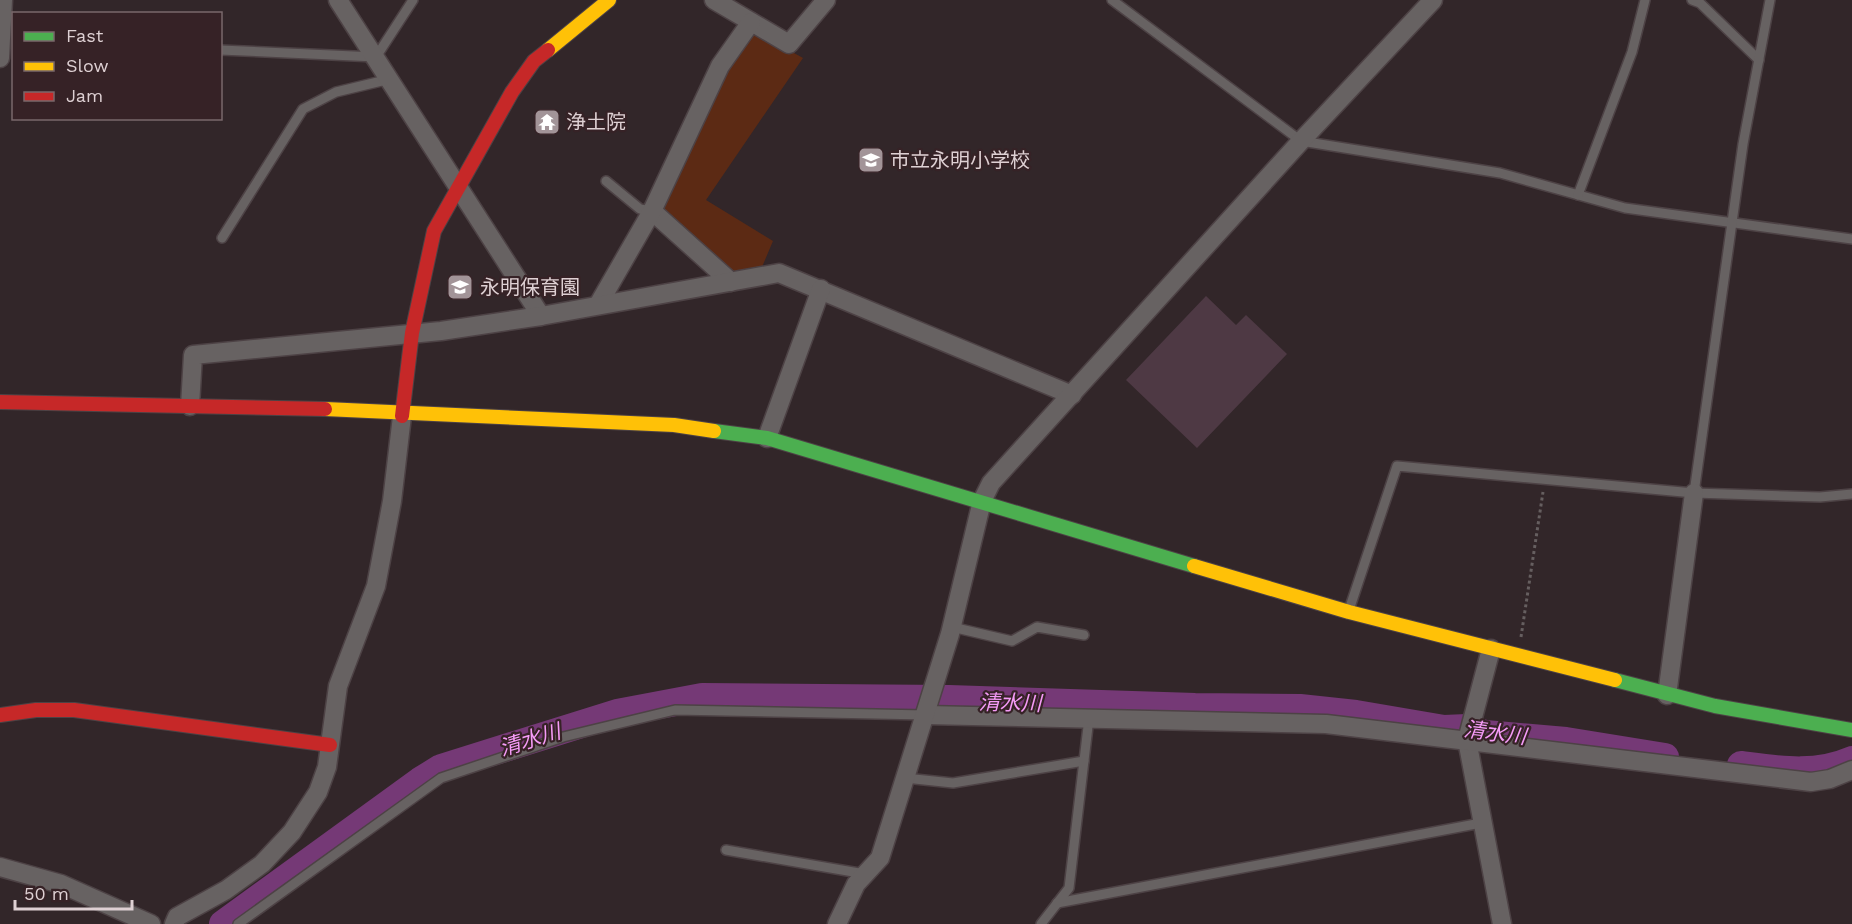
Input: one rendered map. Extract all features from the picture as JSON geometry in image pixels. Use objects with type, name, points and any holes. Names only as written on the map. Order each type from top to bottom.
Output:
[{"type":"street","points":[[0,58],[3,0]]},
{"type":"street","points":[[338,0],[541,316]]},
{"type":"street","points":[[174,924],[177,917],[247,876],[284,842],[318,792],[327,767],[338,686],[376,586],[392,501],[412,333],[434,231],[512,92],[534,61],[609,0]]},
{"type":"street","points":[[714,0],[789,44],[826,0]]},
{"type":"street","points":[[837,924],[856,884],[880,858],[952,627],[982,501],[991,483],[1301,141],[1433,0]]},
{"type":"street","points":[[598,305],[652,211],[720,66],[751,22]]},
{"type":"street","points":[[652,211],[731,282]]},
{"type":"street","points":[[190,406],[193,355],[441,331],[541,316],[779,273],[1072,395]]},
{"type":"street","points":[[768,438],[821,289]]},
{"type":"street","points":[[0,402],[190,406],[674,425],[768,438],[1349,612],[1667,695],[1715,706],[1852,730]]},
{"type":"street","points":[[1667,695],[1694,493]]},
{"type":"street","points":[[1491,649],[1467,740],[1502,924]]},
{"type":"street","points":[[0,715],[36,710],[74,711],[330,745]]},
{"type":"street","points":[[926,715],[1326,724],[1811,782],[1830,779],[1852,770]]},
{"type":"street","points":[[0,867],[61,884],[152,924]]},
{"type":"lane","points":[[222,50],[376,57],[413,0]]},
{"type":"lane","points":[[1112,0],[1301,141],[1500,172],[1624,208],[1852,238]]},
{"type":"lane","points":[[1578,195],[1632,52],[1645,0]]},
{"type":"lane","points":[[1692,0],[1700,3],[1759,60]]},
{"type":"lane","points":[[1694,493],[1743,144],[1770,0]]},
{"type":"lane","points":[[222,238],[303,109],[336,92],[390,79]]},
{"type":"lane","points":[[606,181],[640,208],[652,211]]},
{"type":"lane","points":[[1349,612],[1397,466],[1694,493],[1820,497],[1852,494]]},
{"type":"lane","points":[[952,627],[1012,641],[1037,627],[1084,635]]},
{"type":"lane","points":[[238,924],[441,778],[564,737],[675,710],[926,715]]},
{"type":"lane","points":[[1041,924],[1069,888],[1089,718]]},
{"type":"lane","points":[[906,778],[953,783],[1084,761]]},
{"type":"lane","points":[[1057,903],[1481,823]]},
{"type":"lane","points":[[726,850],[865,874]]},
{"type":"path","points":[[1518,656],[1545,479]]},
{"type":"shaded area","points":[[751,29],[803,58],[706,200],[773,241],[762,267],[734,273],[662,212],[660,206],[722,72]]},
{"type":"building","points":[[1206,296],[1236,325],[1246,315],[1287,354],[1197,448],[1126,380]]},
{"type":"waterway","name":"清水川","points":[[223,924],[441,768],[617,713],[702,697],[949,699],[1300,708],[1356,714],[1444,729],[1467,728],[1485,734],[1566,741],[1665,757]]},
{"type":"waterway","name":"清水川","points":[[1741,765],[1784,770],[1811,770],[1852,760]]},
{"type":"traffic: fast","points":[[714,431],[767,438],[1194,566]]},
{"type":"traffic: fast","points":[[1615,680],[1715,706],[1852,730]]},
{"type":"traffic: slow","points":[[548,50],[609,0]]},
{"type":"traffic: slow","points":[[325,409],[674,425],[714,431]]},
{"type":"traffic: slow","points":[[1194,566],[1349,612],[1615,680]]},
{"type":"traffic: jam","points":[[402,416],[412,333],[434,231],[512,92],[534,61],[548,50]]},
{"type":"traffic: jam","points":[[0,402],[325,409]]},
{"type":"traffic: jam","points":[[0,715],[36,710],[74,710],[330,745]]},
{"type":"place","name":"浄土院","points":[[547,122]]},
{"type":"place","name":"市立永明小学校","points":[[871,160]]},
{"type":"place","name":"永明保育園","points":[[460,287]]}]
